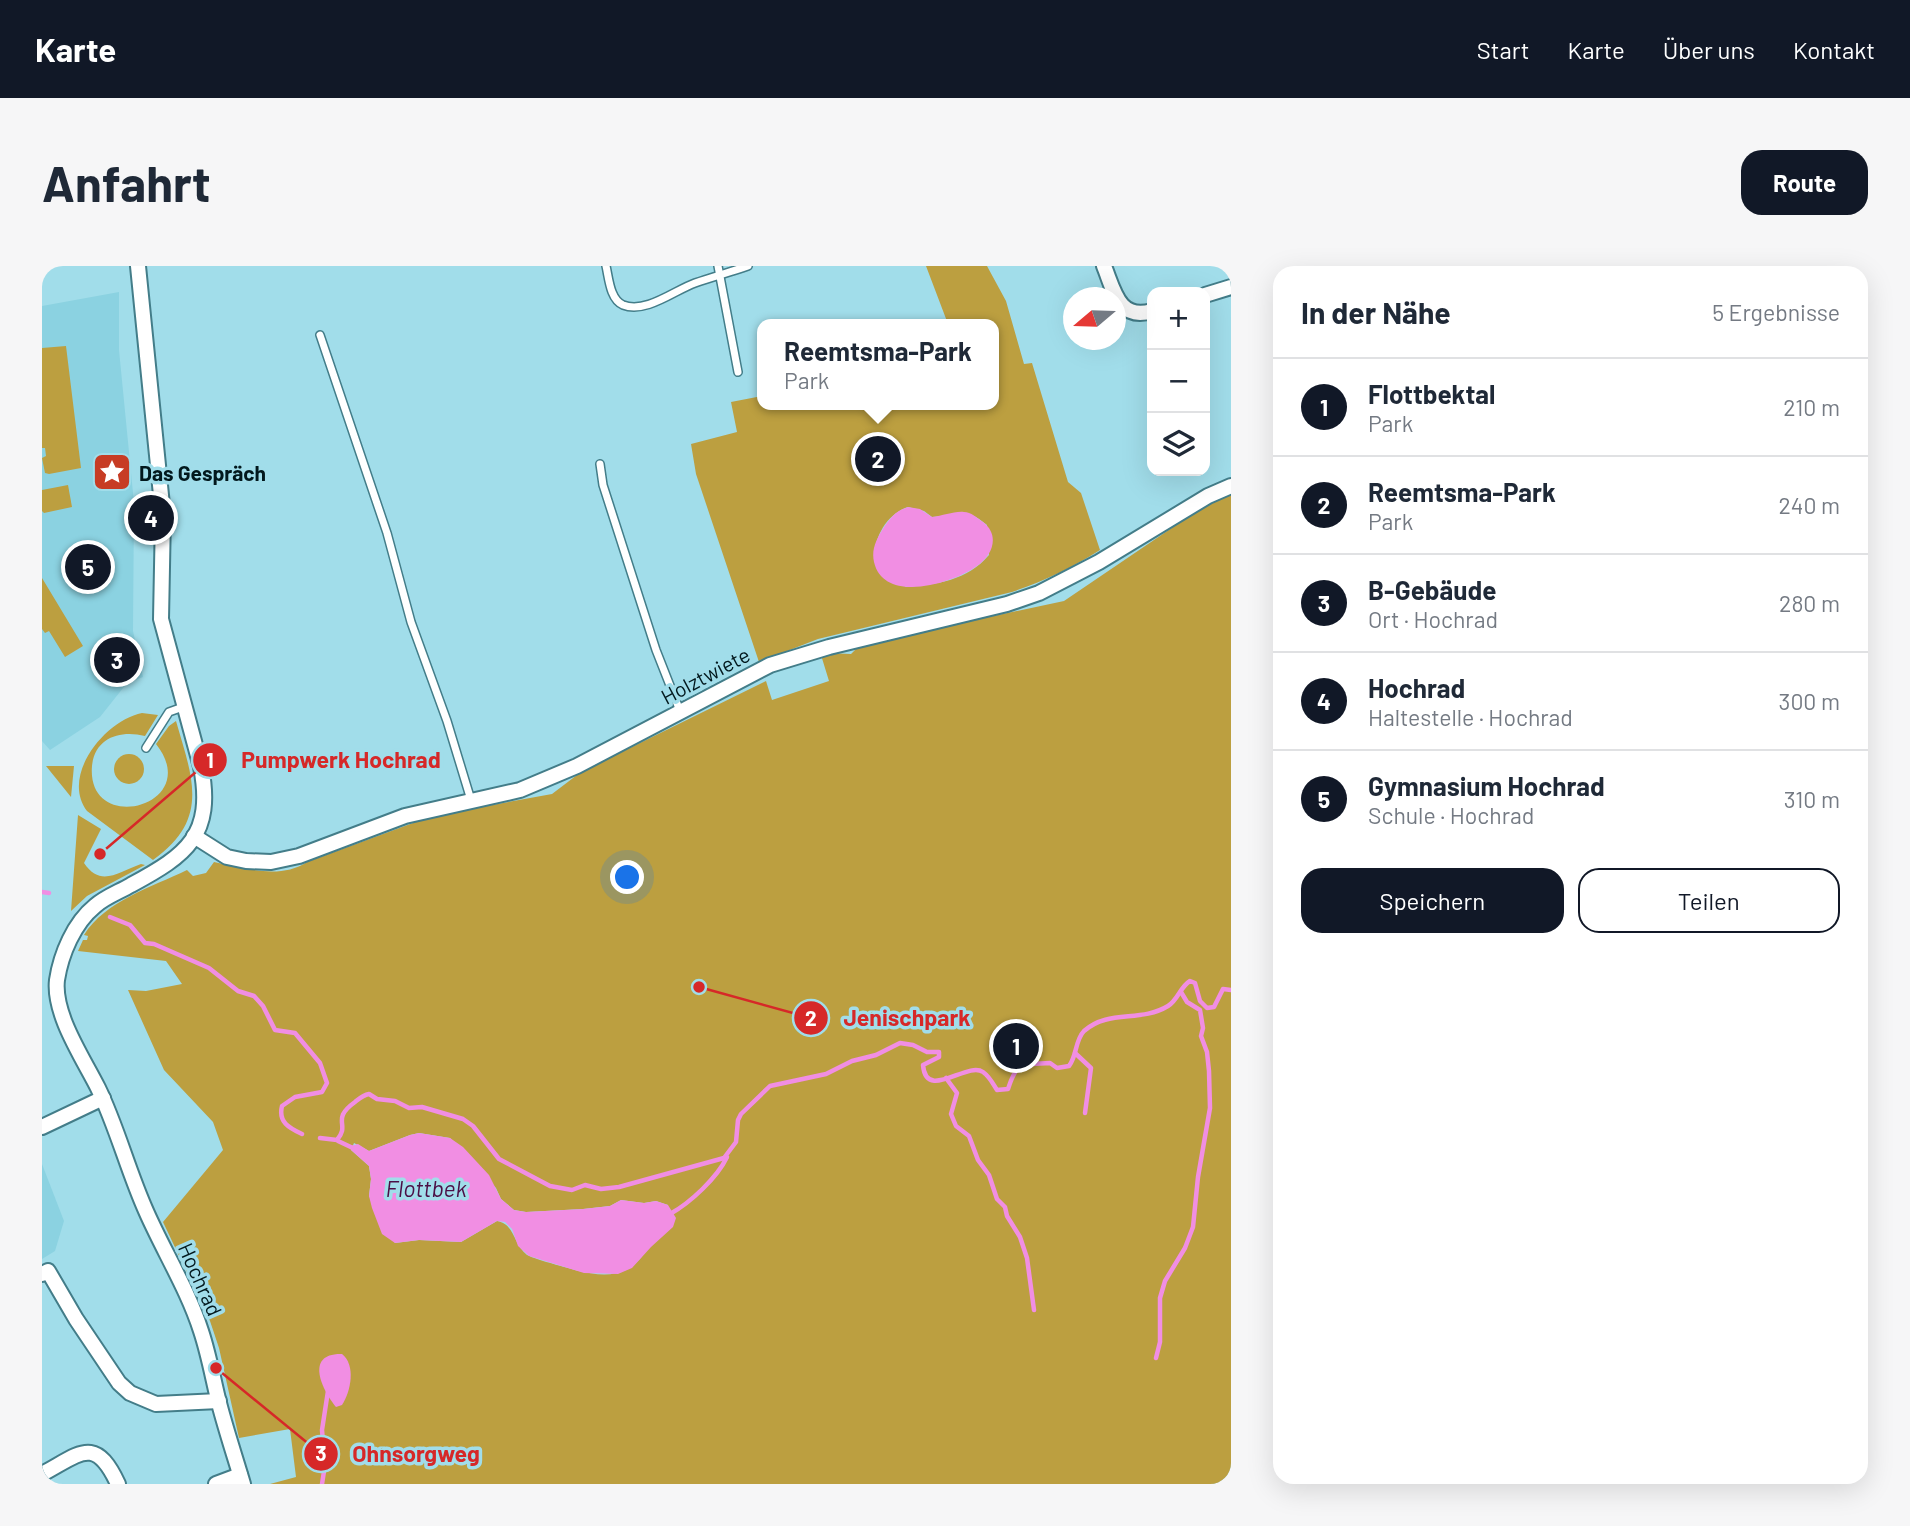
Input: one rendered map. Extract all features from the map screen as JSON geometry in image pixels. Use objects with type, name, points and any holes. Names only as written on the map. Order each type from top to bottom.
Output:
[{"type":"street","name":"Hochrad","points":[[138,266],[163,515],[161,619],[204,785],[204,810],[194,836],[184,852],[170,863],[104,899],[84,916],[62,961],[57,990],[61,1013],[103,1098],[135,1185],[201,1328],[242,1480]]},
{"type":"street","points":[[1104,266],[1125,310],[1139,315],[1147,313]]},
{"type":"street","points":[[1210,293],[1231,287]]},
{"type":"street","name":"Holztwiete","points":[[194,836],[227,857],[246,862],[271,862],[299,856],[405,816],[520,790],[539,783],[770,665],[829,647],[1007,604],[1039,593],[1099,562],[1208,496],[1231,486]]},
{"type":"street","points":[[42,1127],[103,1098]]},
{"type":"street","points":[[45,1272],[118,1383],[130,1393],[156,1404],[219,1401]]},
{"type":"street","points":[[42,1474],[85,1452],[95,1453],[102,1456],[109,1465],[118,1484]]},
{"type":"street","points":[[216,1484],[242,1480]]},
{"type":"lane","points":[[606,266],[615,298],[622,304],[632,306],[655,301],[693,284],[748,266]]},
{"type":"lane","points":[[718,266],[738,372]]},
{"type":"lane","points":[[320,335],[387,533],[411,622],[447,721],[471,800]]},
{"type":"lane","points":[[600,464],[603,485],[656,650],[681,712]]},
{"type":"lane","points":[[146,748],[169,712],[183,707]]},
{"type":"shaded area","points":[[926,266],[987,266],[1006,301],[1024,364],[1032,363],[1068,482],[1081,493],[1100,550],[1058,574],[1012,592],[818,639],[759,662],[696,474],[691,444],[737,432],[731,402],[757,397],[757,410],[999,410],[999,319],[946,319]],"holes":[[[908,507],[924,511],[932,517],[966,513],[979,519],[987,525],[989,555],[971,571],[951,580],[906,587],[875,563],[878,537],[893,515]]]},
{"type":"shaded area","points":[[119,292],[119,350],[134,503],[133,631],[143,677],[127,683],[100,717],[50,750],[42,741],[42,306]]},
{"type":"shaded area","points":[[66,346],[81,468],[49,474],[45,473],[42,458],[46,456],[45,448],[42,448],[42,348]]},
{"type":"shaded area","points":[[68,485],[72,507],[44,513],[42,490]]},
{"type":"shaded area","points":[[1231,493],[1231,1484],[270,1484],[296,1477],[290,1429],[239,1438],[219,1348],[210,1321],[163,1222],[223,1150],[213,1122],[164,1070],[128,990],[146,991],[182,984],[166,961],[78,951],[83,940],[87,940],[88,936],[84,935],[93,923],[130,896],[187,870],[193,876],[206,873],[214,862],[262,871],[285,870],[432,816],[552,794],[581,772],[766,681],[772,700],[829,681],[821,655],[827,653],[851,654],[861,644],[1064,601],[1213,500]],"holes":[[[419,1133],[450,1138],[496,1188],[501,1199],[514,1210],[526,1212],[583,1209],[610,1206],[621,1200],[644,1203],[656,1201],[668,1205],[644,1254],[634,1265],[608,1274],[568,1268],[527,1255],[511,1230],[497,1221],[461,1242],[419,1240],[395,1243],[369,1196],[369,1166],[351,1150],[354,1143],[369,1151]]]},
{"type":"shaded area","points":[[42,578],[83,646],[65,657],[49,631],[45,633],[42,629]]},
{"type":"shaded area","points":[[142,713],[158,715],[145,736],[127,734],[111,738],[98,748],[92,766],[95,788],[106,801],[123,807],[140,805],[156,797],[166,784],[167,766],[156,744],[176,721],[191,779],[190,813],[183,829],[171,845],[153,860],[87,811],[80,797],[79,781],[91,751],[114,726]]},
{"type":"shaded area","points":[[129,754],[140,758],[144,769],[140,780],[129,784],[118,780],[114,769],[118,758]]},
{"type":"shaded area","points":[[46,766],[74,766],[71,797]]},
{"type":"shaded area","points":[[78,815],[101,829],[84,863],[90,871],[97,875],[110,876],[141,864],[145,865],[87,896],[71,911]]},
{"type":"shaded area","points":[[42,1164],[64,1221],[55,1251],[42,1259]]},
{"type":"water","points":[[908,507],[920,509],[932,517],[960,512],[972,514],[988,527],[991,533],[993,539],[990,551],[977,566],[953,579],[921,586],[905,587],[891,583],[880,575],[874,562],[874,548],[889,520]]},
{"type":"water","name":"Flottbek","points":[[419,1133],[450,1138],[463,1147],[489,1175],[501,1199],[514,1210],[526,1212],[583,1209],[610,1206],[621,1200],[644,1203],[656,1201],[668,1205],[676,1218],[673,1227],[632,1268],[618,1274],[584,1273],[529,1256],[518,1246],[512,1229],[505,1222],[497,1221],[461,1242],[419,1240],[395,1243],[382,1234],[372,1208],[369,1196],[369,1166],[350,1146],[358,1144],[369,1151]]},
{"type":"water","points":[[342,1354],[349,1365],[351,1378],[342,1405],[336,1407],[322,1382],[320,1366],[323,1359],[330,1355]]},
{"type":"waterway","name":"Flottbek","points":[[42,892],[49,893]]},
{"type":"waterway","name":"Flottbek","points":[[110,917],[130,925],[145,943],[154,944],[209,968],[238,991],[254,996],[263,1006],[275,1030],[295,1033],[320,1063],[327,1083],[322,1092],[295,1097],[282,1106],[283,1120],[302,1134]]},
{"type":"waterway","name":"Flottbek","points":[[320,1138],[337,1140],[341,1135],[344,1113],[360,1098],[369,1094],[409,1108],[422,1107],[463,1119],[473,1126],[499,1159],[550,1186],[572,1190],[585,1185],[601,1189],[619,1187],[724,1158],[736,1142],[741,1114],[770,1086],[826,1074],[900,1043],[913,1045],[927,1052],[939,1052],[939,1057],[923,1065],[931,1080],[939,1081],[976,1070],[983,1072],[997,1090],[1008,1089],[1014,1073],[1022,1066],[1050,1063],[1057,1068],[1069,1066],[1084,1031],[1104,1020],[1147,1014],[1168,1006],[1190,981],[1195,983],[1200,1001],[1207,1008],[1214,1007],[1223,989],[1231,990]]},
{"type":"waterway","points":[[1156,1358],[1160,1342],[1160,1298],[1165,1281],[1185,1248],[1193,1227],[1198,1177],[1210,1108],[1209,1071],[1207,1052],[1201,1036],[1203,1028],[1200,1010],[1187,1002],[1181,992]]},
{"type":"waterway","points":[[1075,1053],[1091,1068],[1085,1113]]},
{"type":"waterway","points":[[946,1078],[957,1093],[951,1114],[956,1126],[969,1136],[978,1160],[989,1175],[997,1199],[1005,1207],[1007,1216],[1020,1237],[1027,1258],[1034,1310]]},
{"type":"waterway","name":"Flottbek","points":[[338,1141],[355,1149]]},
{"type":"waterway","name":"Flottbek","points":[[670,1214],[702,1189],[727,1157]]},
{"type":"waterway","points":[[322,1484],[325,1465],[322,1430],[328,1391]]},
{"type":"place","name":"Reemtsma-Park","points":[[878,459]]},
{"type":"place","name":"Das Gespräch","points":[[112,472]]},
{"type":"place","name":"Hochrad","points":[[151,518]]},
{"type":"place","name":"Gymnasium Hochrad","points":[[88,567]]},
{"type":"place","name":"B-Gebäude","points":[[117,660]]},
{"type":"place","name":"Pumpwerk Hochrad","points":[[100,854]]},
{"type":"place","name":"Jenischpark","points":[[699,987]]},
{"type":"place","name":"Flottbektal","points":[[1016,1046]]},
{"type":"place","name":"Ohnsorgweg","points":[[216,1368]]}]
